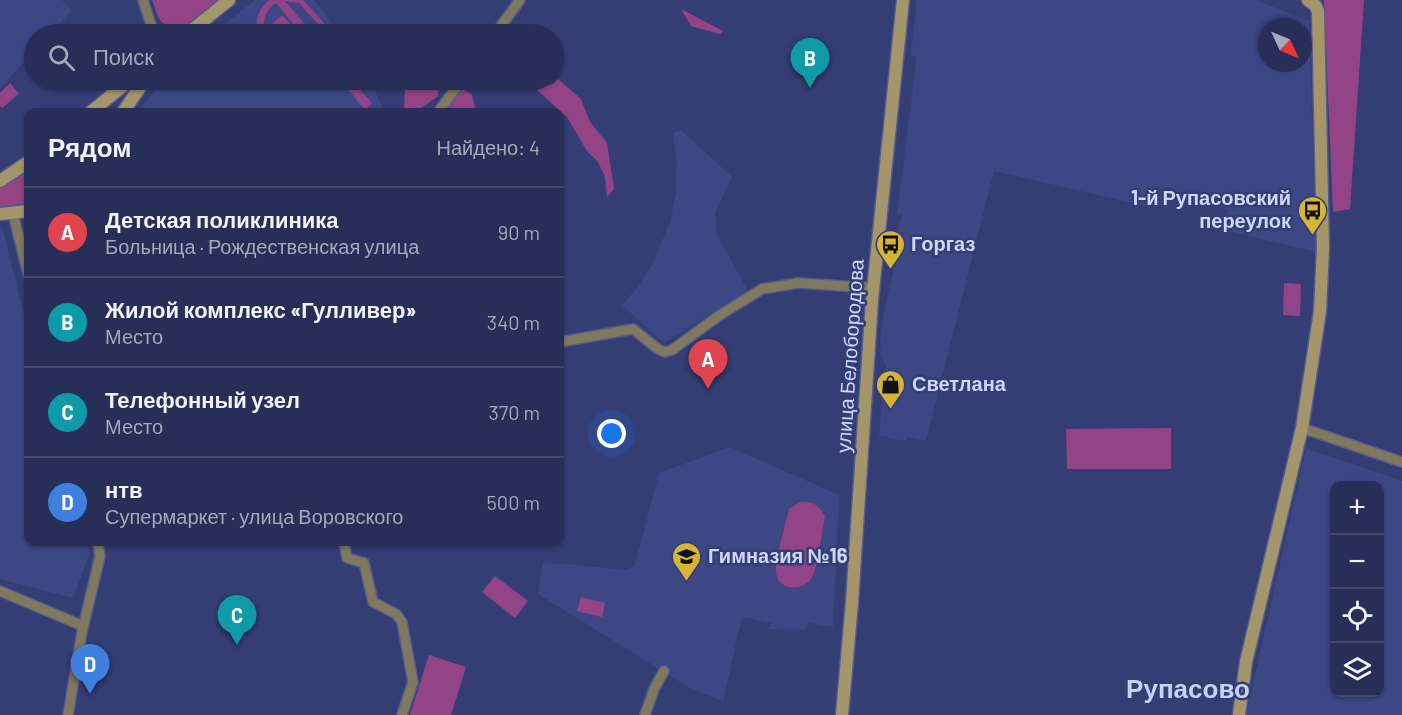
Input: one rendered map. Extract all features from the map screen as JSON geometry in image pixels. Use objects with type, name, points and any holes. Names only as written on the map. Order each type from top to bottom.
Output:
[{"type":"street","points":[[143,0],[151,24]]},
{"type":"street","points":[[200,24],[229,0]]},
{"type":"street","points":[[502,24],[520,0]]},
{"type":"street","name":"улица Белобородова","points":[[842,715],[874,288],[903,0]]},
{"type":"street","points":[[1239,715],[1246,662],[1302,428],[1320,311],[1323,263],[1318,11],[1311,3]]},
{"type":"street","points":[[96,108],[118,90]]},
{"type":"street","points":[[126,108],[138,90]]},
{"type":"street","points":[[441,108],[454,90]]},
{"type":"street","points":[[0,181],[24,165]]},
{"type":"street","points":[[0,214],[24,211]]},
{"type":"street","points":[[13,213],[24,258]]},
{"type":"street","points":[[564,341],[633,329],[664,352],[672,350],[720,315],[762,289],[798,283],[874,288]]},
{"type":"street","points":[[1302,428],[1402,462]]},
{"type":"street","points":[[68,715],[83,626],[100,556],[99,546]]},
{"type":"street","points":[[345,546],[347,558],[364,563],[373,602],[396,614],[402,622],[413,682],[402,715]]},
{"type":"street","points":[[0,591],[83,626]]},
{"type":"street","points":[[645,715],[654,689],[664,671]]},
{"type":"shaded area","points":[[0,0],[62,0],[72,10],[59,24],[24,24],[24,62],[0,88]]},
{"type":"shaded area","points":[[152,0],[218,0],[187,24],[164,24]]},
{"type":"shaded area","points":[[255,0],[314,0],[333,24],[225,24]]},
{"type":"shaded area","points":[[269,0],[303,0],[325,24],[318,24],[299,3],[285,1],[305,24],[294,24],[276,3],[269,9],[264,24],[257,24],[262,8]]},
{"type":"shaded area","points":[[917,0],[1256,0],[1301,18],[1258,18],[1258,72],[1311,72],[1316,252],[1224,230],[1229,210],[1171,190],[1168,204],[1145,206],[994,171],[926,441],[907,437],[906,441],[879,436],[886,366],[880,353],[881,331],[897,258],[893,257],[894,243],[902,216],[897,214],[917,57],[911,55]]},
{"type":"shaded area","points":[[1324,0],[1364,0],[1350,209],[1333,212]]},
{"type":"shaded area","points":[[681,9],[723,31],[720,34],[691,26]]},
{"type":"shaded area","points":[[282,15],[291,24],[272,24]]},
{"type":"shaded area","points":[[10,83],[19,94],[2,108],[0,93]]},
{"type":"shaded area","points":[[564,84],[581,99],[590,122],[607,143],[614,189],[607,197],[605,177],[598,162],[587,151],[564,114],[564,108],[557,108],[537,90],[564,90]]},
{"type":"shaded area","points":[[154,90],[375,90],[382,108],[141,108]]},
{"type":"shaded area","points":[[348,90],[360,90],[372,103],[367,108],[363,108]]},
{"type":"shaded area","points":[[405,90],[439,90],[438,96],[422,108],[404,108]]},
{"type":"shaded area","points":[[459,90],[465,90],[472,95],[475,108],[445,108]]},
{"type":"shaded area","points":[[681,130],[732,177],[715,213],[717,235],[748,291],[664,343],[622,305],[652,265],[670,222],[676,193],[677,163],[673,133]]},
{"type":"shaded area","points":[[24,171],[24,204],[0,207],[0,186]]},
{"type":"shaded area","points":[[0,228],[3,230],[24,315],[24,546],[88,546],[90,552],[73,598],[0,579]]},
{"type":"shaded area","points":[[1284,283],[1301,284],[1300,316],[1283,315]]},
{"type":"shaded area","points":[[1171,428],[1171,469],[1067,469],[1066,429]]},
{"type":"shaded area","name":"Гимназия №16","points":[[730,447],[839,495],[833,627],[808,623],[805,630],[770,629],[771,623],[742,617],[723,701],[693,690],[538,594],[543,562],[626,570],[635,565],[659,473]]},
{"type":"shaded area","points":[[1306,448],[1402,481],[1402,715],[1246,715]]},
{"type":"shaded area","points":[[800,502],[815,505],[825,516],[818,558],[811,579],[802,586],[790,587],[785,586],[777,578],[776,567],[789,509]]},
{"type":"shaded area","points":[[495,576],[528,601],[515,618],[482,592]]},
{"type":"shaded area","points":[[581,597],[605,603],[602,617],[577,611]]},
{"type":"shaded area","points":[[429,655],[466,667],[451,715],[410,715]]},
{"type":"place","name":"Жилой комплекс «Гулливер»","points":[[810,88]]},
{"type":"place","name":"1-й Рупасовский переулок","points":[[1312,236]]},
{"type":"place","name":"Горгаз","points":[[890,270]]},
{"type":"place","name":"Детская поликлиника","points":[[708,389]]},
{"type":"place","name":"Светлана","points":[[891,410]]},
{"type":"place","name":"Гимназия №16","points":[[687,582]]},
{"type":"place","name":"Телефонный узел","points":[[237,645]]},
{"type":"place","name":"нтв","points":[[90,694]]},
{"type":"district","name":"Рупасово","points":[[1188,689]]}]
